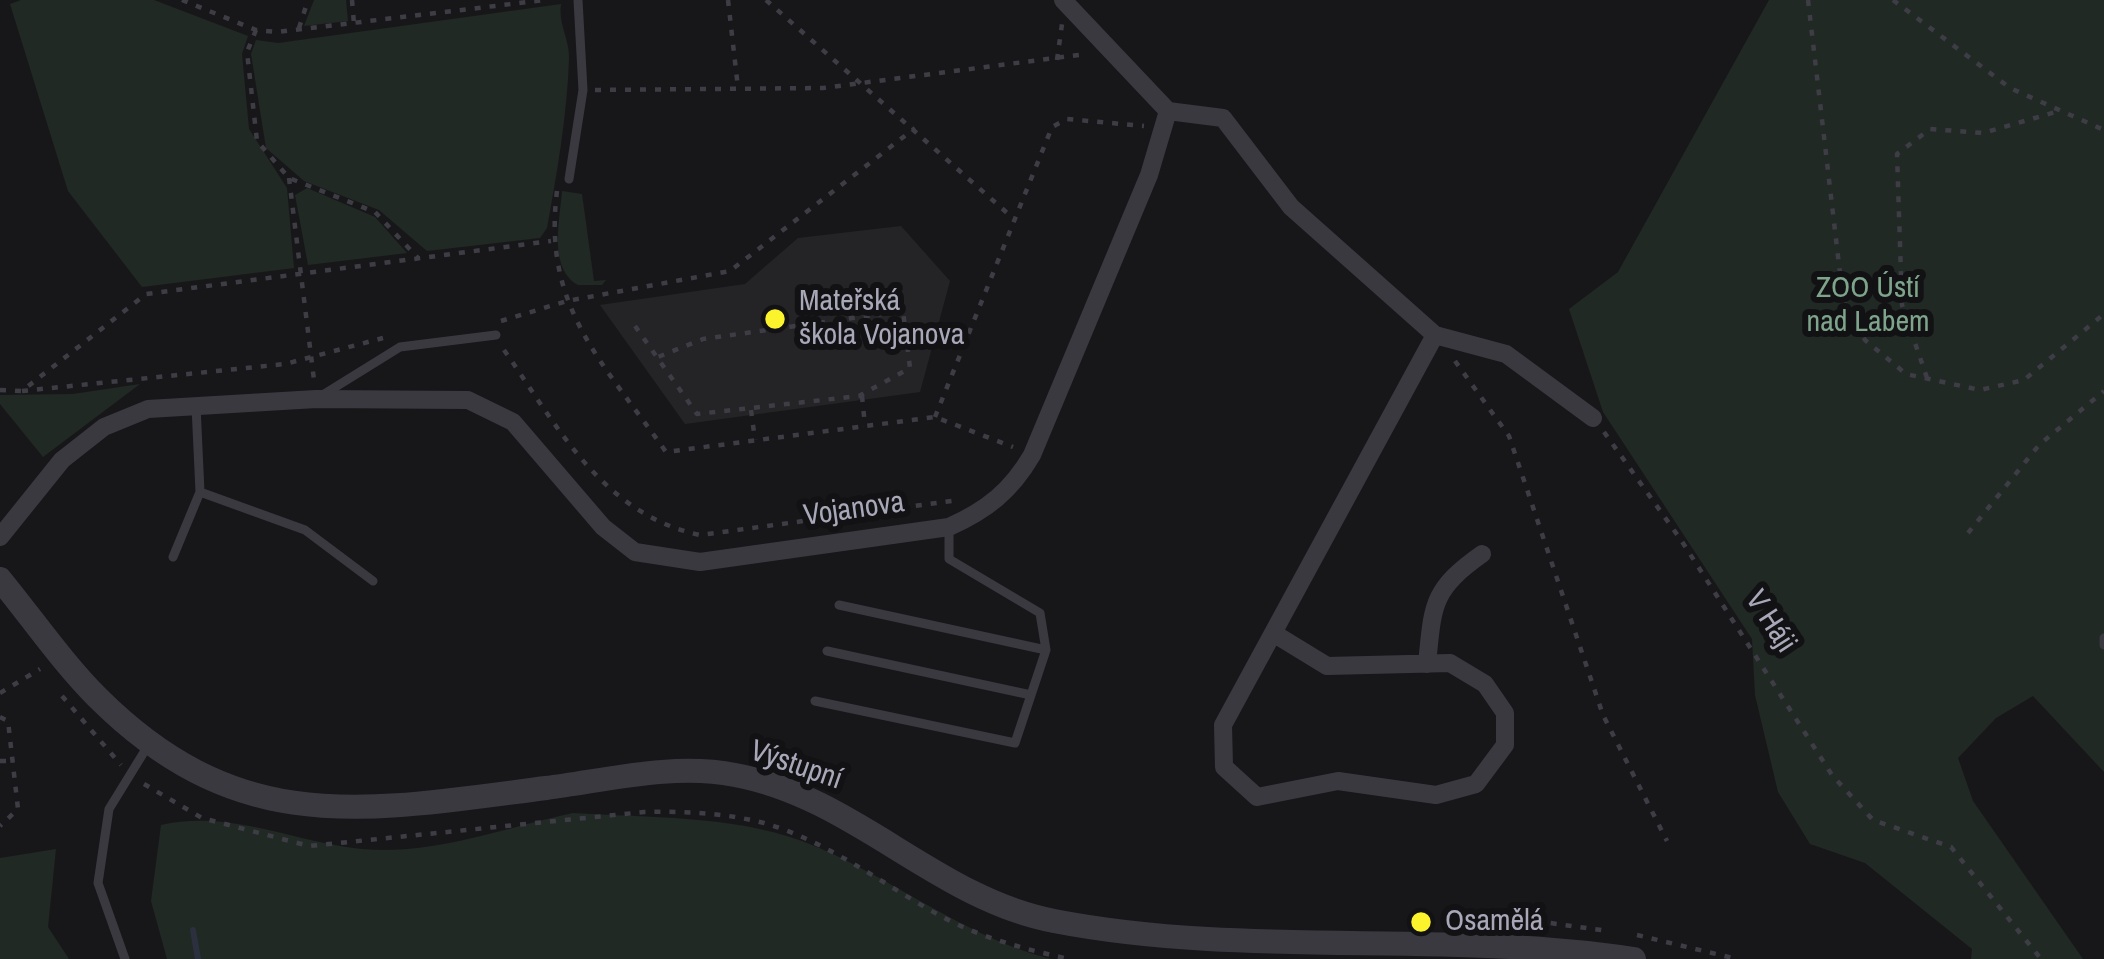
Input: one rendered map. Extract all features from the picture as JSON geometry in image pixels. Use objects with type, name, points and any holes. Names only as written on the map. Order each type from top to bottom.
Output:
[{"type":"street","points":[[1064,1],[1115,49],[1165,119],[1222,118],[1291,207],[1435,334],[1506,354],[1593,418]]},
{"type":"street","name":"Vojanova","points":[[0,537],[62,460],[104,427],[148,409],[316,399],[468,400],[513,422],[603,527],[635,552],[665,561],[700,562],[949,527],[980,512],[1015,484],[1032,455],[1149,175],[1165,119]]},
{"type":"street","points":[[1273,633],[1327,666],[1450,664],[1485,684],[1504,713],[1504,745],[1476,784],[1436,795],[1338,781],[1257,797],[1224,767],[1222,725],[1435,334]]},
{"type":"street","points":[[1427,664],[1433,602],[1447,578],[1482,554]]},
{"type":"street","name":"Výstupní","points":[[0,579],[96,695],[149,744],[227,788],[261,799],[343,808],[406,805],[657,773],[732,774],[826,803],[983,897],[1053,921],[1317,943],[1634,959]]},
{"type":"lane","points":[[568,179],[583,90],[578,0]]},
{"type":"lane","points":[[316,399],[400,347],[496,335]]},
{"type":"lane","points":[[173,557],[200,492],[196,406]]},
{"type":"lane","points":[[200,492],[305,530],[373,581]]},
{"type":"lane","points":[[815,701],[1015,743],[1046,650],[1040,613],[949,559],[949,527]]},
{"type":"lane","points":[[839,604],[1046,650]]},
{"type":"lane","points":[[827,651],[1031,695]]},
{"type":"lane","points":[[125,959],[98,883],[109,809],[149,744]]},
{"type":"path","points":[[182,0],[256,30],[354,26],[544,0]]},
{"type":"path","points":[[300,30],[308,0]]},
{"type":"path","points":[[352,0],[354,26]]},
{"type":"path","points":[[728,0],[738,88]]},
{"type":"path","points":[[766,0],[865,82],[1014,219]]},
{"type":"path","points":[[1808,0],[1843,299],[1865,340],[1906,374],[1979,390],[2024,380],[2104,314]]},
{"type":"path","points":[[1893,0],[2010,88],[2103,127]]},
{"type":"path","points":[[1058,60],[1064,1]]},
{"type":"path","points":[[256,30],[247,52],[257,141],[289,178],[375,212],[418,258]]},
{"type":"path","points":[[583,90],[865,82],[1115,49]]},
{"type":"path","points":[[1927,378],[1903,305],[1898,154],[1930,129],[1984,133],[2059,111]]},
{"type":"path","points":[[934,417],[1058,121],[1165,119]]},
{"type":"path","points":[[915,128],[730,271],[567,301],[496,322],[496,335],[596,481],[659,526],[700,535],[971,498],[980,512]]},
{"type":"path","points":[[289,178],[316,399]]},
{"type":"path","points":[[568,179],[558,187],[550,241],[571,315],[666,452],[934,417],[1032,455]]},
{"type":"path","points":[[22,392],[146,294],[550,241]]},
{"type":"path","points":[[635,326],[697,414],[862,394],[910,368],[903,311],[703,339],[658,358]]},
{"type":"path","points":[[1435,334],[1509,436],[1603,715],[1667,841]]},
{"type":"path","points":[[0,391],[312,357],[388,337]]},
{"type":"path","points":[[1968,533],[2039,445],[2104,391]]},
{"type":"path","points":[[862,394],[866,426]]},
{"type":"path","points":[[751,408],[755,440]]},
{"type":"path","name":"V Háji","points":[[1593,418],[1681,540],[1832,775],[1873,820],[1951,847],[2041,959]]},
{"type":"path","points":[[0,693],[40,669]]},
{"type":"path","points":[[0,717],[8,722],[18,808],[0,826]]},
{"type":"path","points":[[0,761],[14,761]]},
{"type":"path","points":[[140,782],[202,818],[309,846],[644,812],[691,811],[765,824],[824,848],[943,917],[1020,948],[1069,959]]},
{"type":"shaded area","name":"Mateřská škola Vojanova","points":[[901,226],[950,281],[920,392],[685,424],[600,305],[745,284],[798,238]]},
{"type":"green space","points":[[21,0],[154,0],[248,36],[242,54],[249,129],[287,188],[294,268],[142,287],[68,191],[10,4]]},
{"type":"green space","points":[[314,0],[346,0],[348,21],[304,26]]},
{"type":"green space","name":"ZOO Ústí nad Labem","points":[[1769,0],[2104,0],[2104,772],[2033,696],[1996,718],[1958,758],[1973,801],[2083,959],[1971,959],[1972,949],[1865,863],[1810,844],[1778,792],[1755,695],[1752,639],[1603,412],[1569,309],[1618,272]]},
{"type":"green space","points":[[561,4],[569,52],[566,102],[547,228],[540,238],[427,251],[379,210],[304,181],[266,148],[251,54],[256,40],[278,43]]},
{"type":"green space","points":[[307,188],[375,217],[407,253],[308,265],[295,195]]},
{"type":"green space","points":[[562,191],[582,194],[594,281],[606,280],[602,285],[578,285],[563,267],[558,242]]},
{"type":"green space","points":[[140,384],[43,457],[0,404],[0,395],[73,394]]},
{"type":"green space","points":[[573,813],[747,826],[802,841],[986,936],[1051,959],[167,959],[151,901],[161,825],[212,821],[388,850],[469,839]]},
{"type":"green space","points":[[56,849],[48,927],[69,959],[0,959],[0,858]]},
{"type":"waterway","points":[[193,930],[198,959]]},
{"type":"place","name":"Mateřská škola Vojanova","points":[[775,319]]},
{"type":"place","name":"Osamělá","points":[[1421,922]]}]
